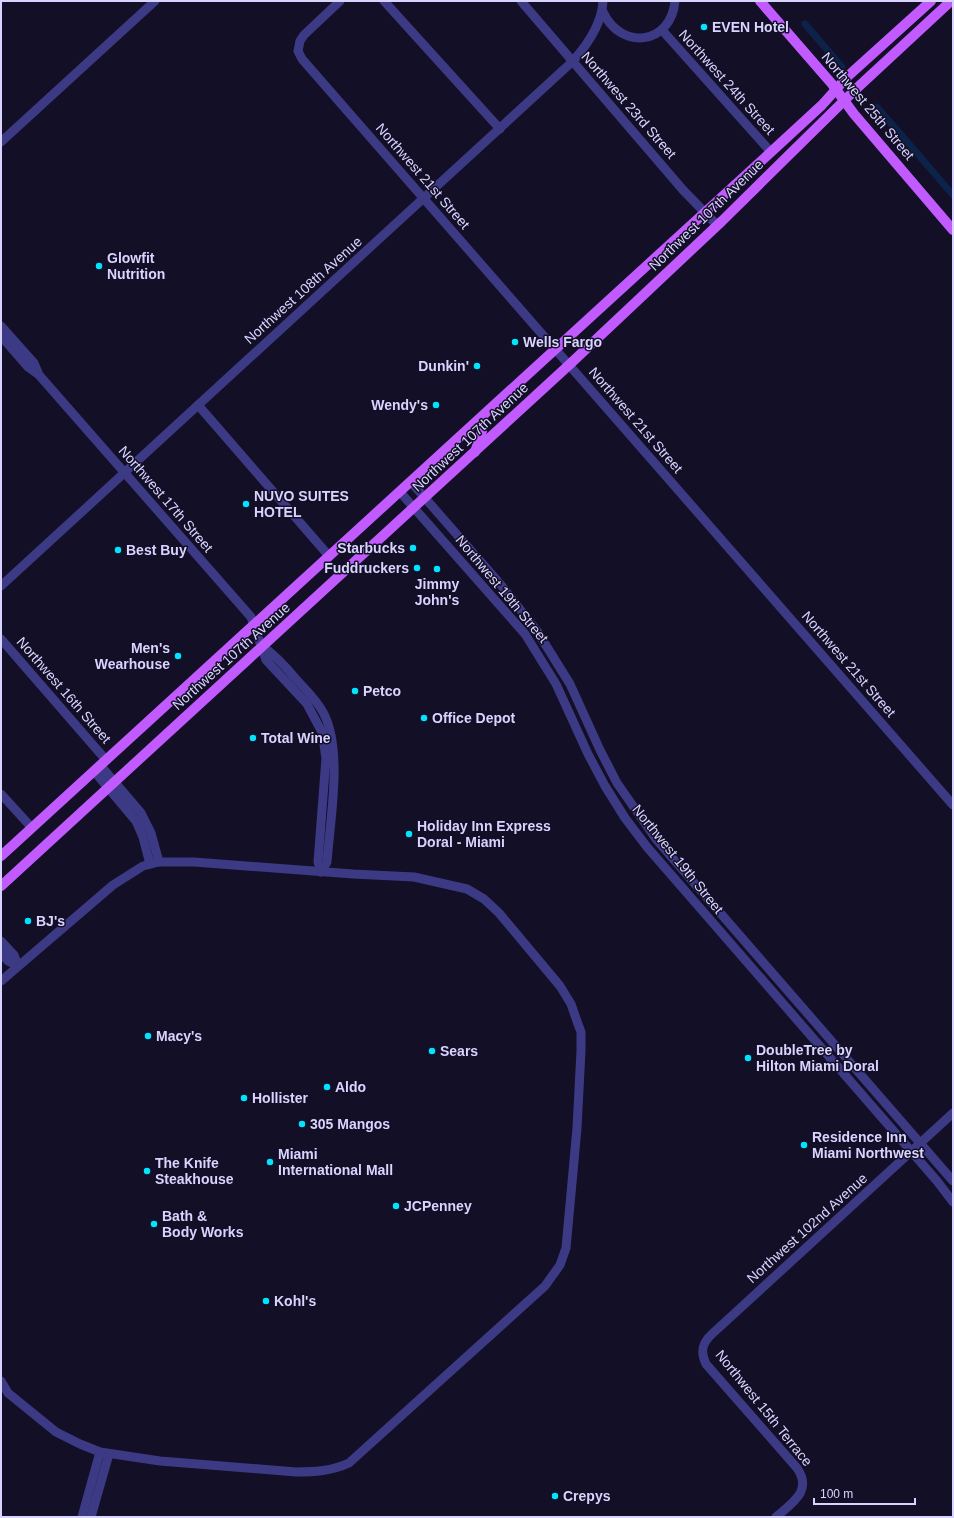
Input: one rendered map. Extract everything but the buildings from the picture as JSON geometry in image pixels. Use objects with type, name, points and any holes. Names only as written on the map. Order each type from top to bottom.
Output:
[{"type":"main road","name":"Northwest 25th Street","points":[[760,1],[953,230]]},
{"type":"main road","name":"Northwest 107th Avenue","points":[[1,856],[705,213],[836,90],[848,76],[930,1]]},
{"type":"main road","name":"Northwest 107th Avenue","points":[[1,886],[569,365],[717,225],[844,101],[951,1]]},
{"type":"main road","points":[[475,452],[482,431],[478,420]]},
{"type":"street","points":[[1,142],[155,1]]},
{"type":"street","name":"Northwest 21st Street","points":[[340,1],[304,35],[299,44],[298,53],[953,805]]},
{"type":"street","points":[[384,1],[500,130]]},
{"type":"street","name":"Northwest 23rd Street","points":[[521,1],[683,190],[717,225]]},
{"type":"street","name":"Northwest 108th Avenue","points":[[1,586],[500,130],[573,61],[594,32],[603,12],[603,1]]},
{"type":"street","points":[[603,12],[611,26],[624,35],[640,38],[648,37],[662,30],[672,17],[675,1]]},
{"type":"street","name":"Northwest 24th Street","points":[[662,30],[771,152]]},
{"type":"street","name":"Northwest 17th Street","points":[[1,326],[34,363],[40,375],[251,618],[262,646]]},
{"type":"street","name":"Northwest 17th Street","points":[[1,336],[28,367],[40,375]]},
{"type":"street","points":[[198,405],[329,556]]},
{"type":"street","name":"Northwest 19th Street","points":[[411,482],[510,596],[541,636],[570,684],[600,750],[617,783],[656,839],[953,1181]]},
{"type":"street","name":"Northwest 19th Street","points":[[400,492],[525,634],[556,684],[588,754],[605,786],[647,847],[912,1152],[953,1202]]},
{"type":"street","name":"Northwest 16th Street","points":[[1,639],[100,766],[136,820],[150,864]]},
{"type":"street","points":[[262,646],[274,655],[315,700],[326,719],[332,736],[334,771],[328,855],[327,862],[321,872]]},
{"type":"street","name":"Northwest 16th Street","points":[[112,785],[136,806],[146,822],[159,862]]},
{"type":"street","points":[[1,794],[32,828]]},
{"type":"street","points":[[1,981],[120,879],[139,868],[150,864],[159,862],[194,862],[321,872],[414,877],[467,889],[484,900],[498,913],[560,986],[571,1004],[580,1032],[581,1051],[572,1197],[566,1248],[554,1276],[540,1291],[349,1463],[340,1467],[316,1472],[296,1472],[160,1461],[104,1453],[80,1444],[56,1432],[8,1393],[1,1381]]},
{"type":"street","points":[[1,941],[14,955],[18,966]]},
{"type":"street","points":[[1,953],[8,961],[18,966]]},
{"type":"street","name":"Northwest 102nd Avenue","points":[[702,1350],[704,1343],[712,1334],[953,1113]]},
{"type":"street","name":"Northwest 15th Terrace","points":[[702,1350],[706,1364],[797,1468],[802,1477],[803,1485],[798,1497],[776,1517]]},
{"type":"street","points":[[82,1517],[104,1453]]},
{"type":"street","points":[[91,1517],[104,1453]]},
{"type":"waterway","points":[[805,24],[842,67]]},
{"type":"waterway","points":[[877,107],[953,195]]},
{"type":"place","name":"EVEN Hotel","points":[[704,27]]},
{"type":"place","name":"Glowfit Nutrition","points":[[99,266]]},
{"type":"place","name":"Wells Fargo","points":[[515,342]]},
{"type":"place","name":"Dunkin'","points":[[477,366]]},
{"type":"place","name":"Wendy's","points":[[436,405]]},
{"type":"place","name":"NUVO SUITES HOTEL","points":[[246,504]]},
{"type":"place","name":"Starbucks","points":[[413,548]]},
{"type":"place","name":"Best Buy","points":[[118,550]]},
{"type":"place","name":"Fuddruckers","points":[[417,568]]},
{"type":"place","name":"Jimmy John's","points":[[437,569]]},
{"type":"place","name":"Men's Wearhouse","points":[[178,656]]},
{"type":"place","name":"Petco","points":[[355,691]]},
{"type":"place","name":"Office Depot","points":[[424,718]]},
{"type":"place","name":"Total Wine","points":[[253,738]]},
{"type":"place","name":"Holiday Inn Express Doral - Miami","points":[[409,834]]},
{"type":"place","name":"BJ's","points":[[28,921]]},
{"type":"place","name":"Macy's","points":[[148,1036]]},
{"type":"place","name":"Sears","points":[[432,1051]]},
{"type":"place","name":"DoubleTree by Hilton Miami Doral","points":[[748,1058]]},
{"type":"place","name":"Aldo","points":[[327,1087]]},
{"type":"place","name":"Hollister","points":[[244,1098]]},
{"type":"place","name":"305 Mangos","points":[[302,1124]]},
{"type":"place","name":"Residence Inn Miami Northwest","points":[[804,1145]]},
{"type":"place","name":"Miami International Mall","points":[[270,1162]]},
{"type":"place","name":"The Knife Steakhouse","points":[[147,1171]]},
{"type":"place","name":"JCPenney","points":[[396,1206]]},
{"type":"place","name":"Bath & Body Works","points":[[154,1224]]},
{"type":"place","name":"Kohl's","points":[[266,1301]]},
{"type":"place","name":"Crepys","points":[[555,1496]]}]
